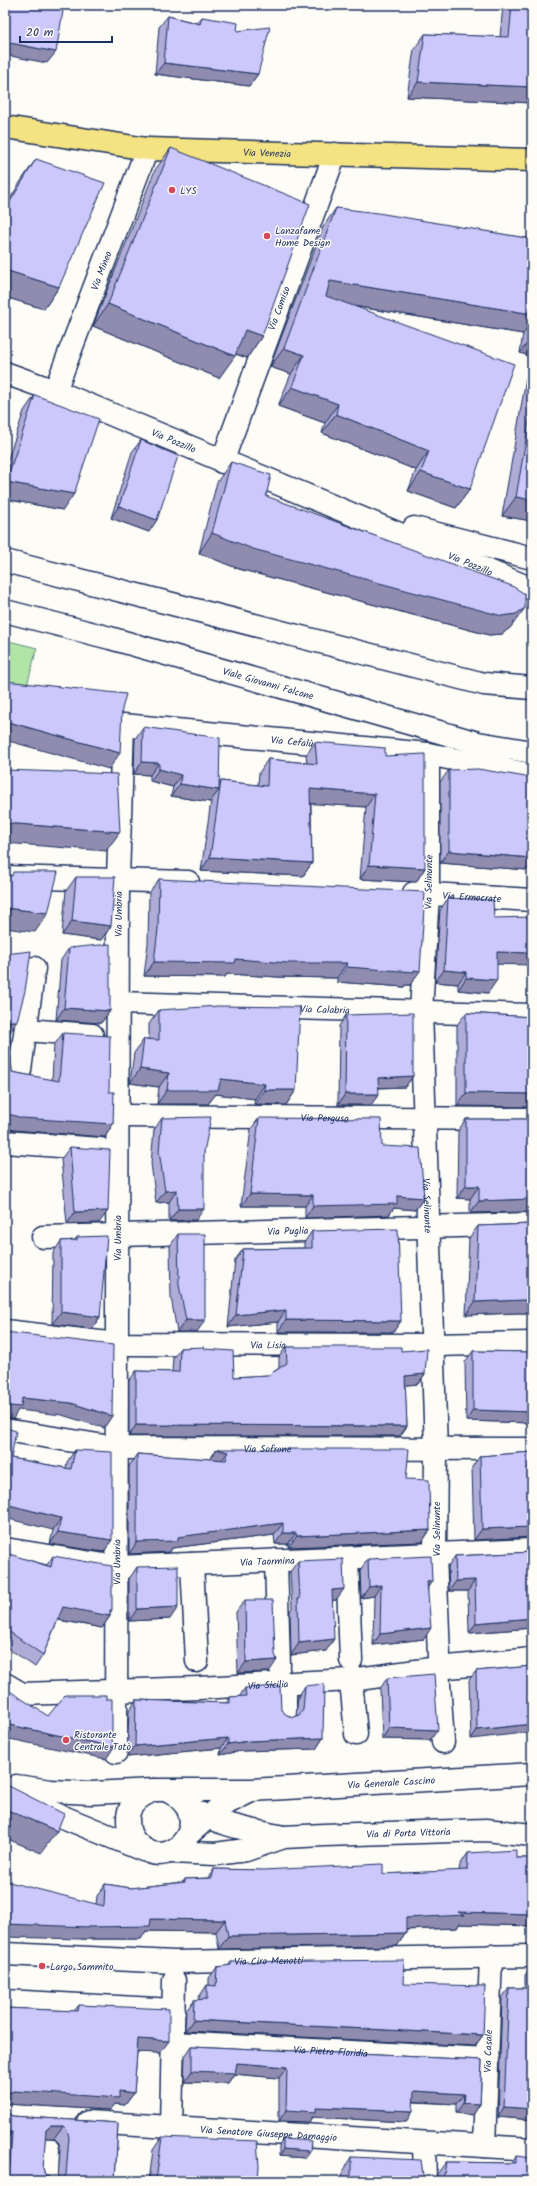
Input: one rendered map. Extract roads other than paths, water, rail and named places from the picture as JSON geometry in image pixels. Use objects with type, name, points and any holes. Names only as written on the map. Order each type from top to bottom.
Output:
[{"type":"main road","name":"Via Venezia","points":[[5,127],[147,149],[532,160]]},
{"type":"street","name":"Via Mineo","points":[[55,391],[147,149]]},
{"type":"street","name":"Via Comiso","points":[[222,462],[335,154]]},
{"type":"street","name":"Via Pozzillo","points":[[5,373],[55,391],[222,462],[532,590]]},
{"type":"street","name":"Via Pozzillo","points":[[343,511],[532,558]]},
{"type":"street","points":[[5,561],[484,684],[532,688]]},
{"type":"street","name":"Viale Giovanni Falcone","points":[[5,611],[110,638],[478,743],[532,752]]},
{"type":"street","name":"Via Cefalù","points":[[123,725],[428,754],[532,775]]},
{"type":"street","name":"Via Umbria","points":[[116,1752],[118,879],[123,725]]},
{"type":"street","name":"Via Selinunte","points":[[428,754],[428,894],[421,1011],[436,1449],[435,1554],[443,1742]]},
{"type":"street","points":[[5,876],[206,883]]},
{"type":"street","name":"Via Ermocrate","points":[[396,892],[532,900]]},
{"type":"street","points":[[20,1070],[34,968]]},
{"type":"street","name":"Via Calabria","points":[[118,1003],[532,1015]]},
{"type":"street","points":[[26,1030],[118,1037]]},
{"type":"street","name":"Via Pergusa","points":[[118,1116],[532,1119]]},
{"type":"street","points":[[5,1142],[118,1150]]},
{"type":"street","name":"Via Puglia","points":[[43,1237],[532,1224]]},
{"type":"street","name":"Via Lisia","points":[[5,1331],[117,1344],[433,1345],[532,1343]]},
{"type":"street","name":"Via Sofrone","points":[[5,1430],[117,1448],[532,1449]]},
{"type":"street","name":"Via Taormina","points":[[5,1549],[117,1567],[532,1550]]},
{"type":"street","points":[[347,1558],[351,1670],[356,1734]]},
{"type":"street","points":[[276,1560],[282,1674],[286,1716]]},
{"type":"street","points":[[192,1564],[197,1661]]},
{"type":"street","name":"Via Sicilia","points":[[5,1684],[22,1694],[116,1691],[282,1674],[351,1670],[439,1662],[532,1659]]},
{"type":"street","name":"Via Generale Cascino","points":[[10,1783],[51,1791],[91,1793],[161,1790],[251,1790],[532,1774]]},
{"type":"street","points":[[10,1783],[51,1812],[144,1850],[158,1854],[171,1852],[215,1854],[246,1850],[284,1838]]},
{"type":"street","points":[[144,1850],[134,1842],[128,1830],[128,1817],[132,1804],[142,1795],[161,1790],[180,1797],[197,1812],[223,1824],[284,1838]]},
{"type":"street","points":[[197,1812],[221,1806],[251,1790]]},
{"type":"street","points":[[171,1852],[182,1845],[190,1833],[197,1812]]},
{"type":"street","name":"Via di Porta Vittoria","points":[[284,1838],[486,1830],[532,1835]]},
{"type":"street","name":"Via Ciro Menotti","points":[[5,1954],[174,1962],[532,1956]]},
{"type":"street","name":"Via Casale","points":[[484,2146],[491,1956]]},
{"type":"street","points":[[171,2128],[174,1980]]},
{"type":"street","points":[[5,2001],[174,2010]]},
{"type":"street","name":"Via Pietro Floridia","points":[[173,2043],[488,2059]]},
{"type":"street","name":"Via Senatore Giuseppe Damaggio","points":[[64,2120],[171,2128],[532,2149]]},
{"type":"street","points":[[424,2143],[425,2181]]},
{"type":"street","points":[[47,2181],[48,2149]]},
{"type":"place","name":"LYS","points":[[172,190]]},
{"type":"place","name":"Lanzafame Home Design","points":[[267,236]]},
{"type":"place","name":"Ristorante Centrale Totò","points":[[66,1740]]},
{"type":"place","name":"Largo Sammito","points":[[42,1966]]}]
